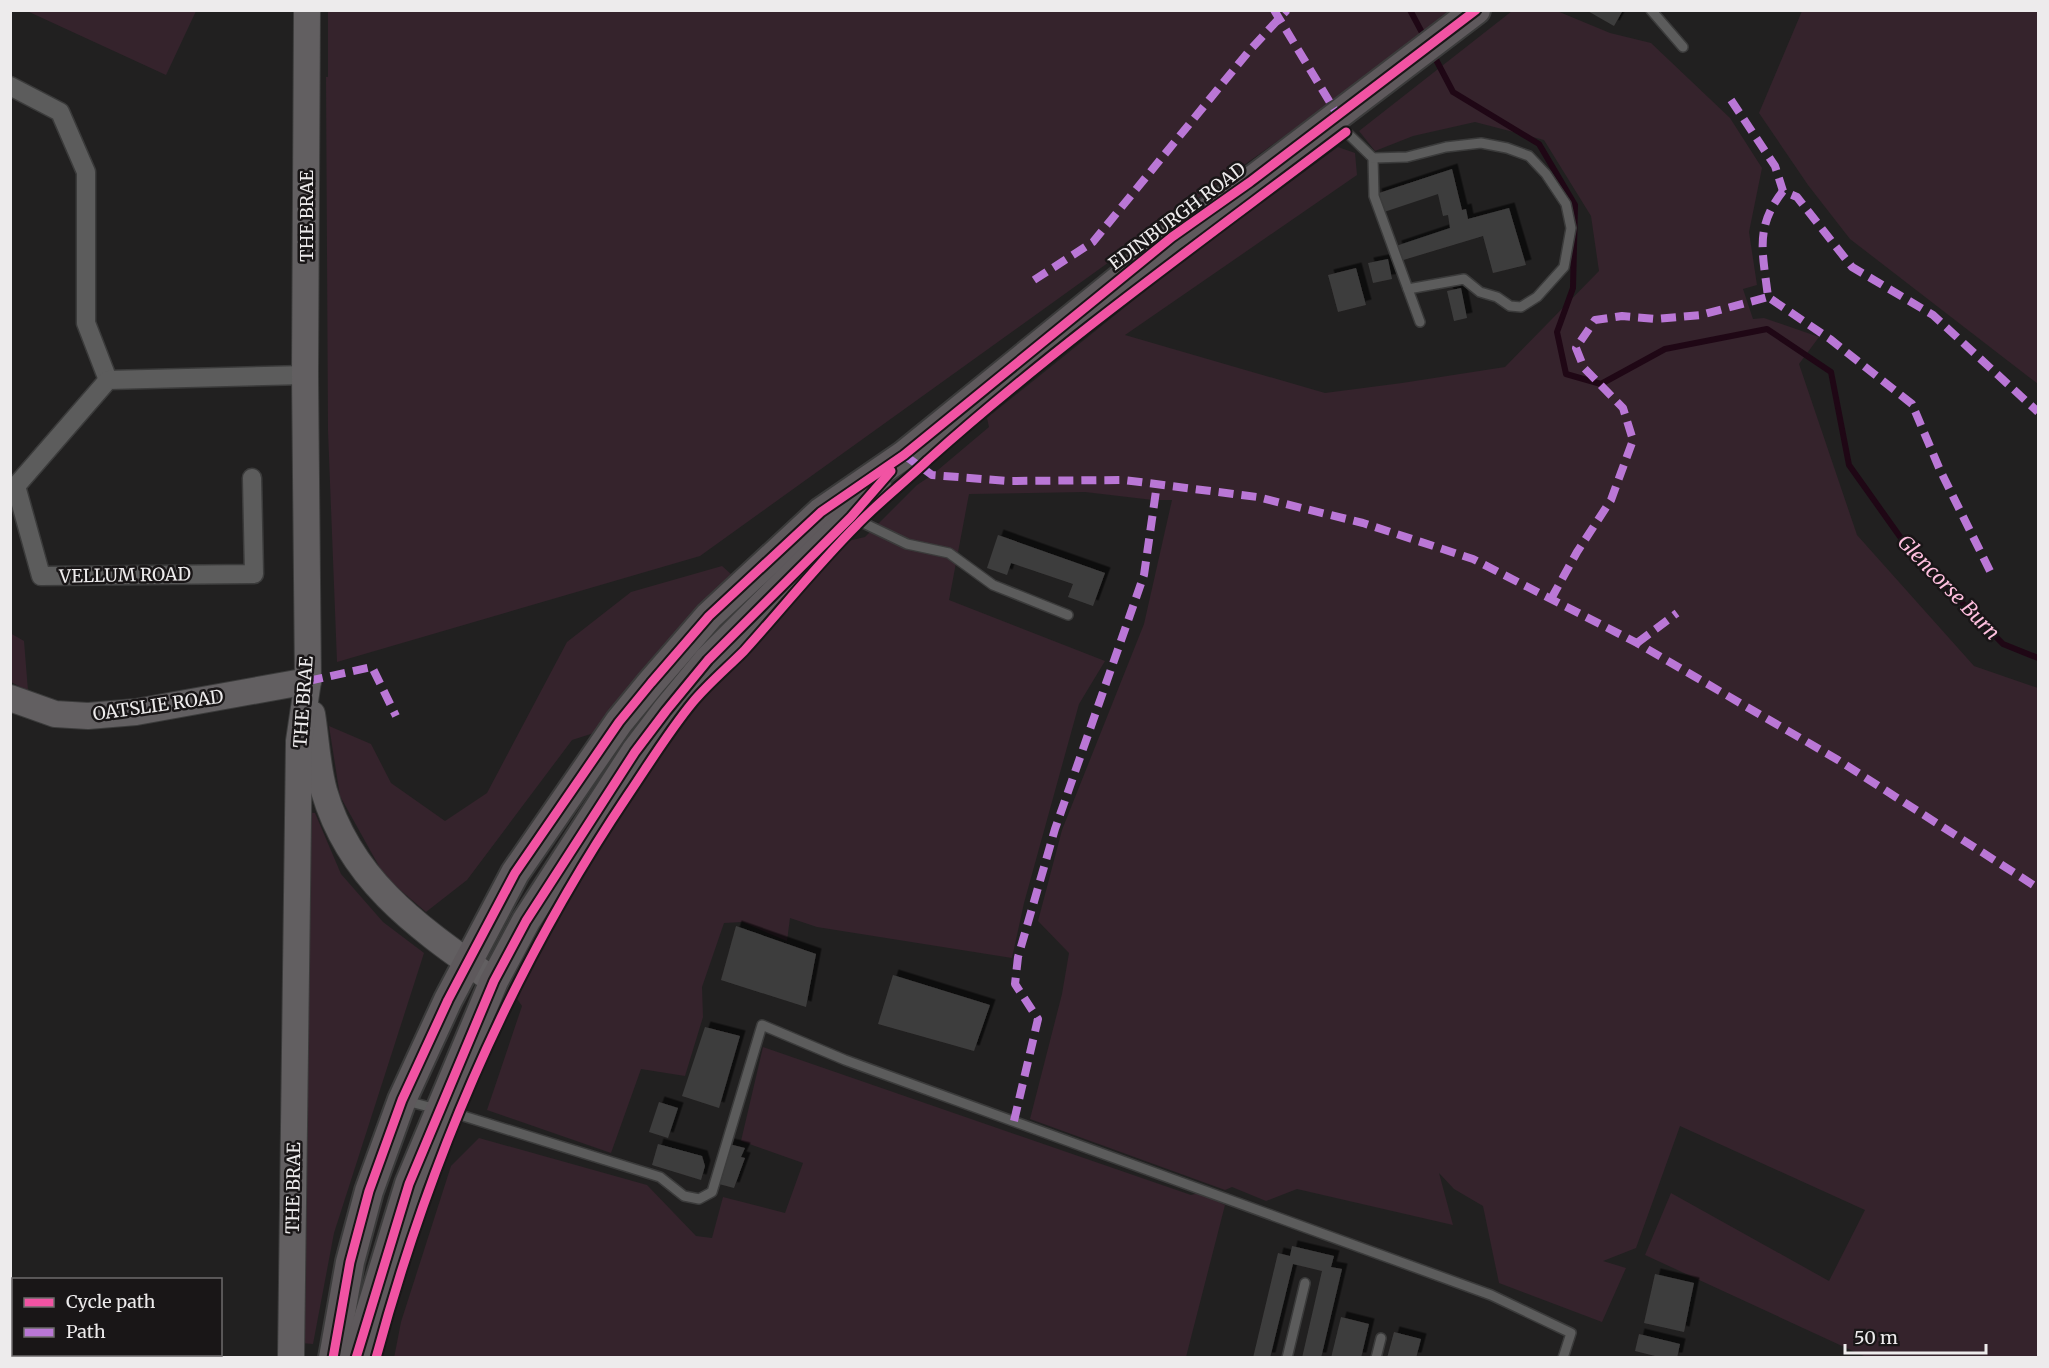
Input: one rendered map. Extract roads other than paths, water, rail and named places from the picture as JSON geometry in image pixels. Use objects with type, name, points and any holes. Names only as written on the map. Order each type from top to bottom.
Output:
[{"type":"main road","name":"THE BRAE","points":[[291,1358],[299,741],[308,681],[305,375],[307,10]]},
{"type":"main road","name":"EDINBURGH ROAD","points":[[904,455],[1172,237],[1250,182],[1476,10]]},
{"type":"main road","points":[[356,1358],[409,1184],[494,981],[526,921],[635,753],[666,711],[708,660],[851,517],[904,455]]},
{"type":"main road","points":[[333,1358],[350,1262],[369,1191],[402,1100],[467,962],[515,873],[553,814],[651,683],[709,616],[821,512],[904,455]]},
{"type":"main road","points":[[308,681],[324,790],[344,839],[358,863],[382,894],[425,931],[494,981]]},
{"type":"main road","name":"OATSLIE ROAD","points":[[10,698],[55,714],[88,716],[136,712],[308,681]]},
{"type":"street","points":[[10,86],[60,112],[86,172],[86,324],[108,380],[305,375]]},
{"type":"street","name":"VELLUM ROAD","points":[[108,380],[13,487],[41,576],[254,574],[252,478]]},
{"type":"lane","points":[[1651,10],[1683,47]]},
{"type":"lane","points":[[1332,118],[1373,158],[1374,196],[1420,322]]},
{"type":"lane","points":[[1373,158],[1407,157],[1446,147],[1481,144],[1508,148],[1529,156],[1546,174],[1566,204],[1571,228],[1564,267],[1537,297],[1521,307],[1510,306],[1497,297],[1480,292],[1464,279],[1408,289]]},
{"type":"lane","points":[[851,517],[907,544],[949,553],[993,585],[1068,615]]},
{"type":"lane","points":[[402,1100],[439,1109],[660,1177],[684,1196],[699,1199],[712,1192],[762,1025],[845,1060],[1491,1294],[1571,1333],[1563,1358]]},
{"type":"lane","points":[[1287,1358],[1305,1283]]},
{"type":"lane","points":[[1376,1358],[1381,1338]]},
{"type":"waterway","name":"Glencorse Burn","points":[[1410,10],[1426,40]]},
{"type":"waterway","name":"Glencorse Burn","points":[[1432,52],[1453,92],[1539,144],[1575,205],[1573,288],[1557,332],[1566,374],[1601,384],[1665,349],[1767,329],[1831,372],[1849,465],[1908,548],[2003,644],[2038,658]]}]
